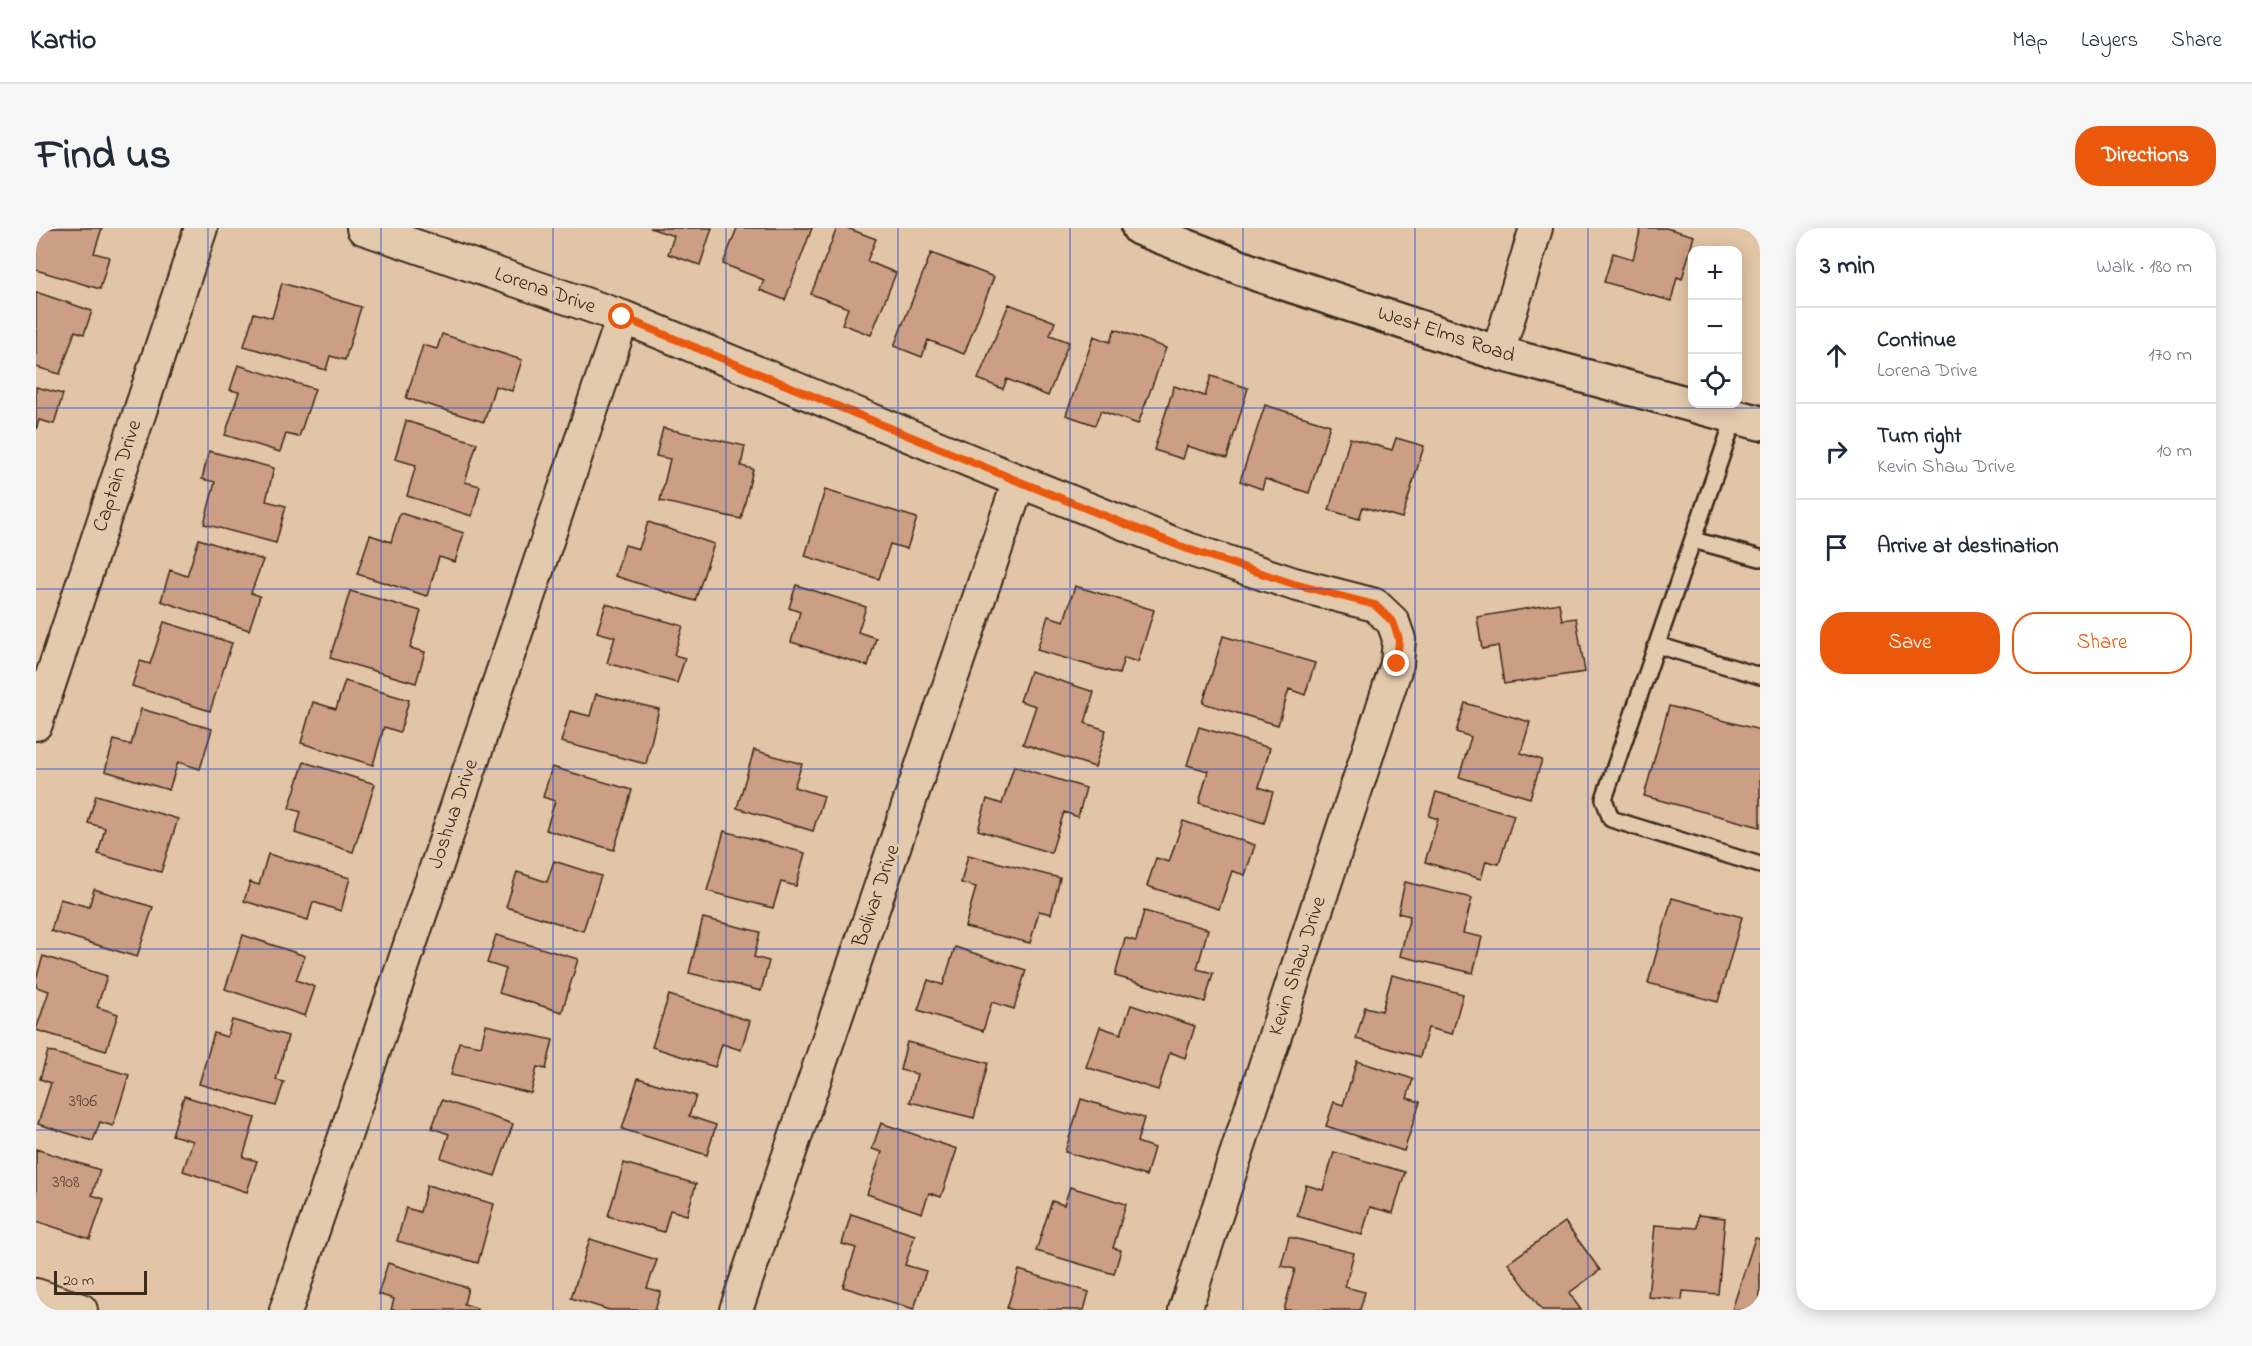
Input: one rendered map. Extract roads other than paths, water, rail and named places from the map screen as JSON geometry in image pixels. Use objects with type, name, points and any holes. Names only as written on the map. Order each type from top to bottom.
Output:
[{"type":"main road","name":"West Elms Road","points":[[1139,228],[1260,275],[1498,353],[1748,419]]},
{"type":"street","name":"Captain Drive","points":[[36,724],[201,228]]},
{"type":"street","name":"Lorena Drive","points":[[363,228],[622,317],[1185,548],[1294,584],[1375,605],[1393,622]]},
{"type":"street","points":[[1498,353],[1536,228]]},
{"type":"street","name":"Joshua Drive","points":[[286,1310],[622,317]]},
{"type":"street","name":"Bolivar Drive","points":[[736,1310],[1018,481]]},
{"type":"street","name":"Kevin Shaw Drive","points":[[1185,1310],[1397,664],[1399,639],[1393,622]]},
{"type":"street","points":[[36,1296],[81,1310]]},
{"type":"lane","points":[[1748,419],[1693,540],[1604,799],[1611,819],[1760,865]]},
{"type":"lane","points":[[1693,540],[1760,558]]},
{"type":"lane","points":[[1657,645],[1760,676]]}]
